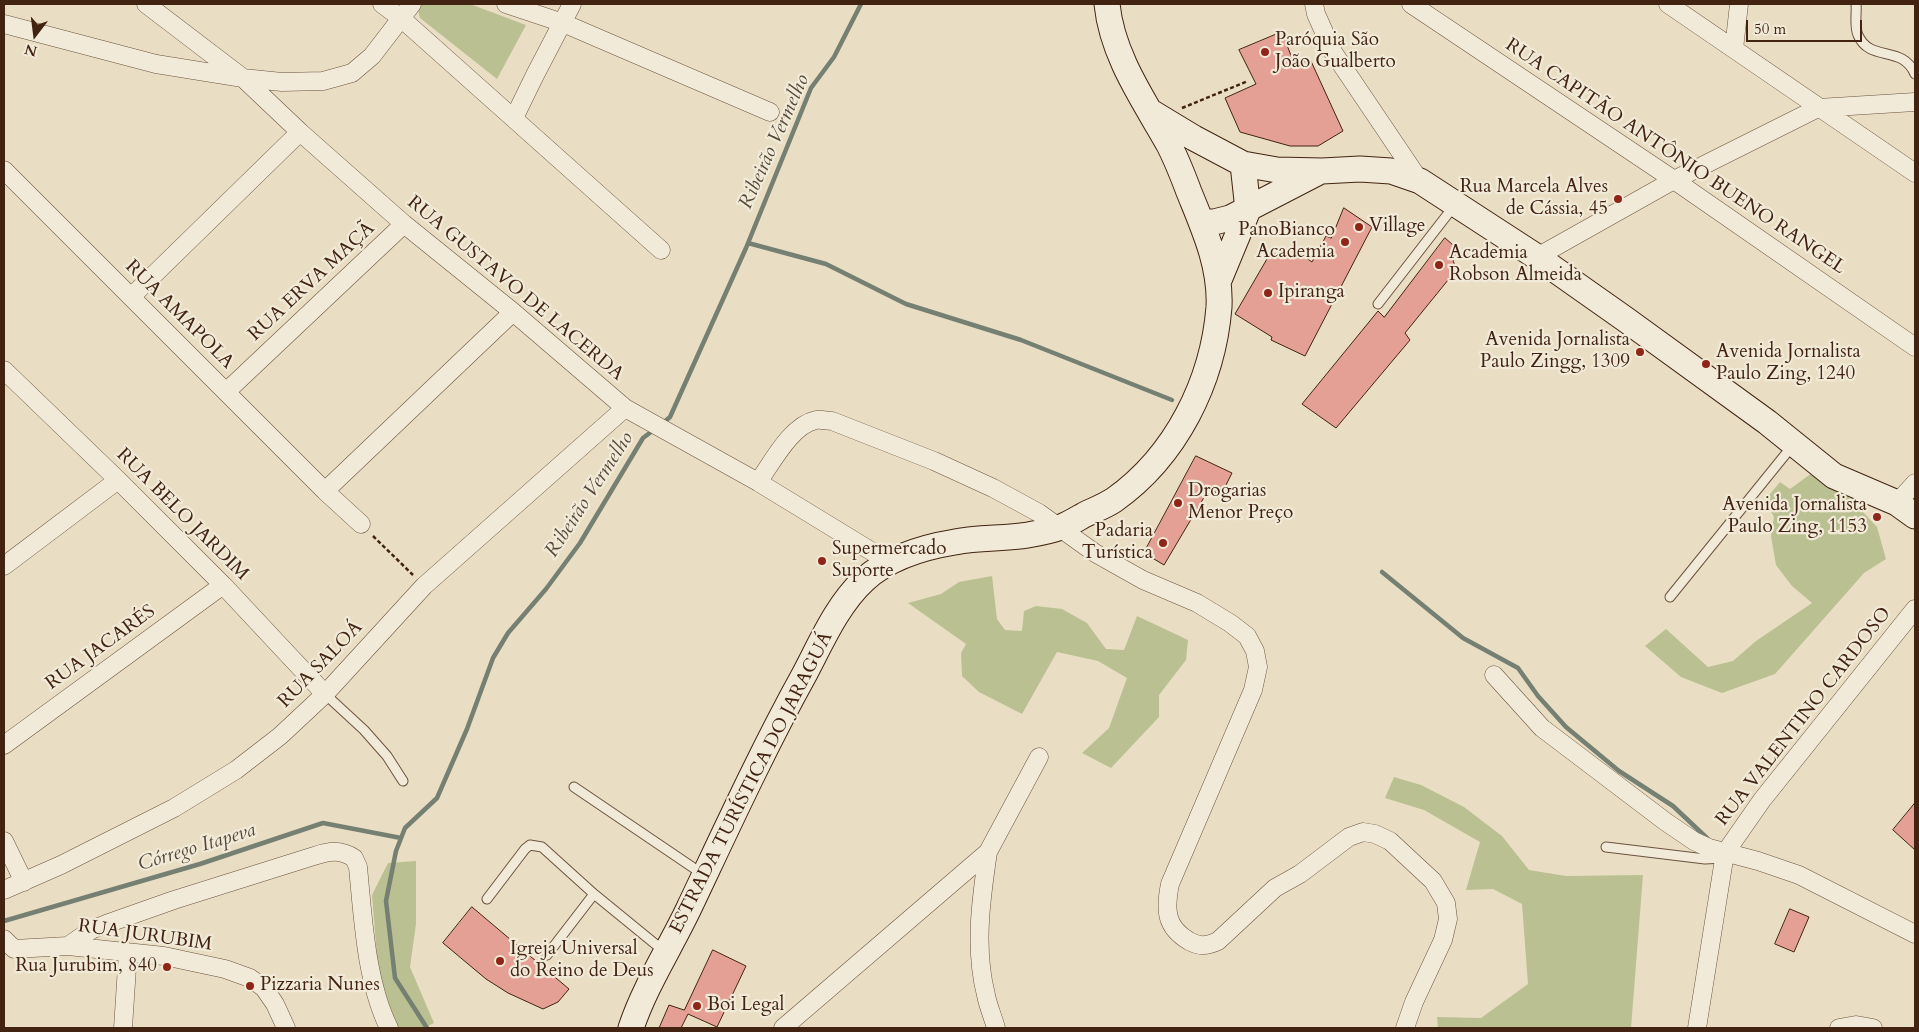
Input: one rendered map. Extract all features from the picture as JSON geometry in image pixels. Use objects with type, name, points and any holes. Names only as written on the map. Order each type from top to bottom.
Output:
[{"type":"main road","name":"ESTRADA TURÍSTICA DO JARAGUÁ","points":[[631,1028],[640,1002],[704,875],[741,796],[824,637],[852,592],[867,577],[888,562],[917,552],[956,541],[1025,535],[1061,527],[1112,501],[1140,478],[1172,442],[1184,423],[1212,354],[1218,307],[1219,280],[1215,260],[1201,222],[1170,148],[1117,47],[1107,4]]},
{"type":"main road","points":[[1149,111],[1243,164],[1277,170],[1322,171],[1360,169],[1391,171],[1420,181],[1538,257],[1799,447],[1845,466],[1859,476],[1869,490],[1906,510]]},
{"type":"main road","points":[[1170,148],[1174,141],[1179,138],[1194,138]]},
{"type":"main road","points":[[1219,280],[1248,210],[1243,164]]},
{"type":"main road","points":[[1201,222],[1214,222],[1230,218],[1322,171]]},
{"type":"street","name":"RUA GUSTAVO DE LACERDA","points":[[146,4],[243,78],[300,132],[404,224],[630,412],[758,482],[888,562]]},
{"type":"street","points":[[382,4],[402,19],[662,250]]},
{"type":"street","points":[[4,24],[156,64],[243,78],[282,82],[323,81],[352,73],[372,56],[412,4]]},
{"type":"street","points":[[506,4],[563,23],[770,112]]},
{"type":"street","points":[[514,118],[572,4]]},
{"type":"street","points":[[1314,4],[1316,14],[1333,52],[1420,181]]},
{"type":"street","name":"RUA CAPITÃO ANTÔNIO BUENO RANGEL","points":[[1411,4],[1674,180],[1915,347]]},
{"type":"street","points":[[1668,4],[1915,173]]},
{"type":"street","points":[[1734,49],[1739,4]]},
{"type":"street","points":[[1538,257],[1674,180],[1818,108],[1915,102]]},
{"type":"street","points":[[131,297],[300,132]]},
{"type":"street","name":"RUA AMAPOLA","points":[[4,170],[325,491],[361,524]]},
{"type":"street","name":"RUA ERVA MAÇÃ","points":[[227,391],[404,224]]},
{"type":"street","points":[[325,491],[512,312]]},
{"type":"street","name":"RUA BELO JARDIM","points":[[5,374],[118,480],[222,585],[325,694]]},
{"type":"street","name":"RUA SALOÁ","points":[[4,890],[136,829],[174,808],[229,774],[280,736],[325,694],[424,586],[630,412]]},
{"type":"street","points":[[758,482],[793,433],[818,419],[832,421],[934,461],[993,488],[1039,513],[1103,557],[1143,580],[1197,604],[1230,623],[1247,636],[1255,651],[1258,667],[1253,690],[1170,884],[1167,902],[1169,920],[1178,934],[1195,944],[1207,946],[1218,941],[1275,888],[1300,874],[1350,837],[1363,832],[1375,834],[1390,841],[1433,881],[1446,902],[1448,919],[1443,940],[1414,1002],[1405,1028]]},
{"type":"street","points":[[4,566],[118,480]]},
{"type":"street","points":[[1906,510],[1915,483]]},
{"type":"street","name":"RUA JACARÉS","points":[[4,745],[222,585]]},
{"type":"street","name":"RUA VALENTINO CARDOSO","points":[[1697,1028],[1725,856],[1762,800],[1915,609]]},
{"type":"street","points":[[1494,675],[1542,728],[1694,841],[1725,856],[1758,861],[1799,875],[1915,934]]},
{"type":"street","points":[[996,1028],[985,994],[980,954],[981,901],[988,852],[1039,757]]},
{"type":"street","points":[[4,841],[24,882]]},
{"type":"street","points":[[68,946],[91,930],[174,900],[329,851],[339,852],[354,858],[358,867],[370,966],[389,1028]]},
{"type":"street","points":[[783,1028],[988,852]]},
{"type":"street","name":"RUA JURUBIM","points":[[7,947],[68,946],[128,952],[164,956],[225,969],[250,978],[264,988],[275,1004],[286,1028]]},
{"type":"street","points":[[123,1028],[128,952]]},
{"type":"street","points":[[1839,1028],[1856,1024],[1873,1028]]},
{"type":"lane","points":[[1856,4],[1858,34],[1868,47],[1879,53],[1905,59],[1915,74]]},
{"type":"lane","points":[[1378,304],[1456,203]]},
{"type":"lane","points":[[1670,597],[1799,447]]},
{"type":"lane","points":[[325,694],[364,730],[388,756],[403,782]]},
{"type":"lane","points":[[574,787],[704,875]]},
{"type":"lane","points":[[486,899],[525,849],[530,845],[542,847],[594,894],[666,952]]},
{"type":"lane","points":[[1606,847],[1705,858],[1725,856]]},
{"type":"lane","points":[[547,954],[594,894]]},
{"type":"path","points":[[1180,109],[1248,81]]},
{"type":"path","points":[[361,524],[424,586]]},
{"type":"green space","points":[[419,4],[470,4],[526,25],[497,79],[420,18]]},
{"type":"green space","points":[[1812,473],[1849,497],[1877,527],[1886,559],[1864,573],[1775,674],[1722,693],[1681,677],[1645,646],[1666,629],[1708,667],[1733,661],[1756,641],[1812,603],[1792,586],[1776,565],[1771,536],[1774,517],[1765,500],[1780,482],[1790,489]]},
{"type":"green space","points":[[992,576],[997,619],[1005,630],[1022,631],[1024,611],[1036,606],[1062,609],[1087,623],[1106,649],[1124,650],[1137,616],[1188,640],[1186,660],[1159,695],[1159,717],[1111,768],[1082,753],[1109,728],[1127,678],[1098,661],[1057,652],[1022,714],[979,692],[962,676],[961,653],[966,644],[908,603],[941,594],[959,582]]},
{"type":"green space","points":[[1394,777],[1421,785],[1464,807],[1502,836],[1529,870],[1566,876],[1643,875],[1631,1028],[1438,1028],[1437,1017],[1481,1018],[1528,984],[1522,904],[1493,889],[1466,890],[1480,842],[1424,810],[1385,798]]},
{"type":"green space","points":[[416,861],[416,924],[410,967],[434,1023],[424,1028],[397,1028],[379,982],[372,895],[388,863]]},
{"type":"building","points":[[1282,32],[1295,66],[1310,59],[1343,131],[1318,146],[1290,146],[1240,132],[1225,98],[1256,84],[1239,50]]},
{"type":"building","points":[[1344,208],[1372,227],[1305,356],[1271,340],[1272,337],[1235,314],[1271,252],[1285,258],[1293,249],[1312,262],[1326,236],[1331,238]]},
{"type":"building","points":[[1445,238],[1461,252],[1453,261],[1457,269],[1405,333],[1410,340],[1336,428],[1302,404],[1378,311],[1384,317]]},
{"type":"building","points":[[1196,456],[1232,473],[1221,495],[1209,489],[1164,565],[1144,553]]},
{"type":"building","points":[[1915,803],[1915,850],[1893,830]]},
{"type":"building","name":"Igreja Universal do Reino de Deus","points":[[472,907],[569,989],[558,1002],[543,1009],[508,993],[486,979],[443,943]]},
{"type":"building","points":[[1790,909],[1809,917],[1794,952],[1775,944]]},
{"type":"building","points":[[713,950],[746,966],[717,1027],[688,1014],[681,1028],[659,1028],[669,1005],[684,1010]]},
{"type":"waterway","name":"Ribeirão Vermelho","points":[[663,423],[670,417],[746,248],[811,88],[834,57],[861,4]]},
{"type":"waterway","points":[[748,243],[826,264],[906,304],[1021,340],[1172,400]]},
{"type":"waterway","name":"Ribeirão Vermelho","points":[[427,1028],[395,978],[386,901],[396,851],[405,828],[437,798],[467,729],[493,658],[508,633],[546,589],[580,543],[643,438],[655,429]]},
{"type":"waterway","points":[[1382,572],[1463,638],[1518,668],[1538,696],[1566,727],[1619,771],[1673,806],[1708,839]]},
{"type":"waterway","name":"Córrego Itapeva","points":[[4,921],[200,864],[323,823],[401,838]]},
{"type":"place","name":"Paróquia São João Gualberto","points":[[1265,52]]},
{"type":"place","name":"Rua Marcela Alves de Cássia, 45","points":[[1618,199]]},
{"type":"place","name":"Village","points":[[1359,227]]},
{"type":"place","name":"PanoBianco Academia","points":[[1345,242]]},
{"type":"place","name":"Academia Robson Almeida","points":[[1439,265]]},
{"type":"place","name":"Ipiranga","points":[[1268,293]]},
{"type":"place","name":"Avenida Jornalista Paulo Zingg, 1309","points":[[1640,352]]},
{"type":"place","name":"Avenida Jornalista Paulo Zing, 1240","points":[[1706,364]]},
{"type":"place","name":"Drogarias Menor Preço","points":[[1178,503]]},
{"type":"place","name":"Avenida Jornalista Paulo Zing, 1153","points":[[1877,517]]},
{"type":"place","name":"Padaria Turística","points":[[1163,543]]},
{"type":"place","name":"Supermercado Suporte","points":[[822,561]]},
{"type":"place","name":"Igreja Universal do Reino de Deus","points":[[500,961]]},
{"type":"place","name":"Rua Jurubim, 840","points":[[167,967]]},
{"type":"place","name":"Pizzaria Nunes","points":[[250,986]]},
{"type":"place","name":"Boi Legal","points":[[697,1006]]}]
